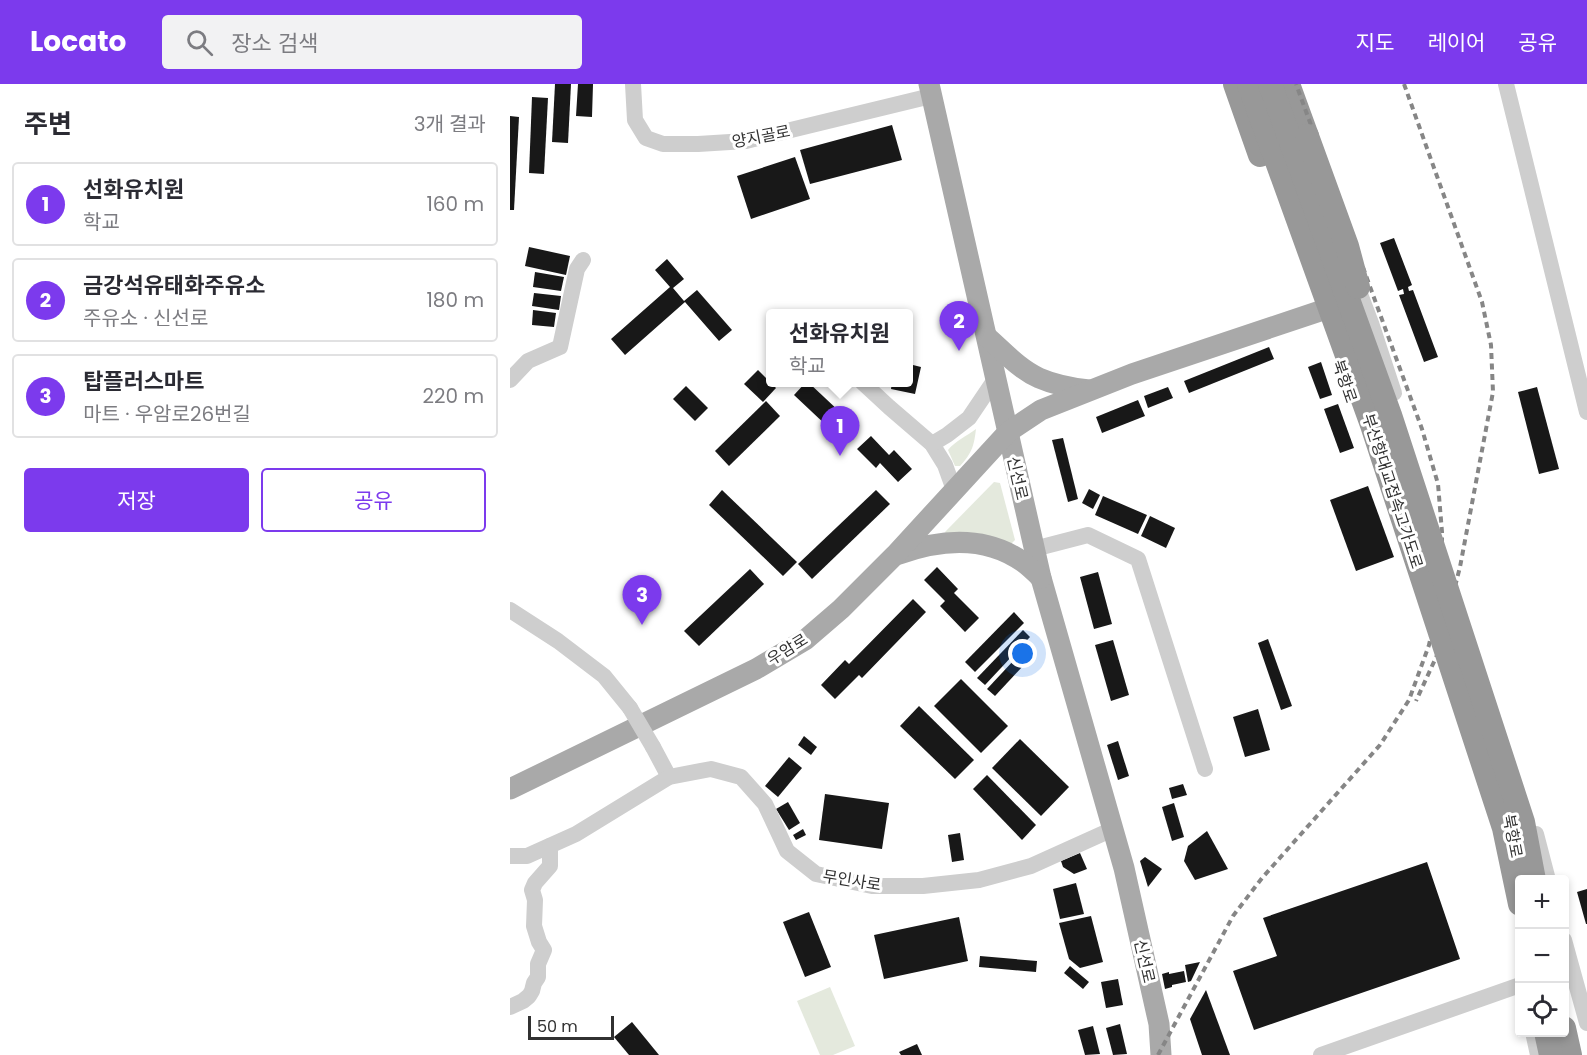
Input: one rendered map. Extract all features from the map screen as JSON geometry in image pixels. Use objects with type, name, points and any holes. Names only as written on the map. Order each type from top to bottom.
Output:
[{"type":"highway","points":[[1235,84],[1324,332],[1381,420]]},
{"type":"highway","name":"부산항대교접속고가도로","points":[[1249,84],[1381,420],[1504,828],[1515,880]]},
{"type":"highway","name":"부산항대교접속고가도로","points":[[1270,84],[1381,420],[1523,822],[1533,875]]},
{"type":"highway","points":[[1288,84],[1347,246],[1381,420]]},
{"type":"highway","points":[[1547,1037],[1551,1055]]},
{"type":"highway","points":[[1566,1037],[1570,1055]]},
{"type":"main road","name":"신선로","points":[[930,90],[1041,578],[1124,868],[1159,1024],[1161,1055]]},
{"type":"main road","name":"우암로","points":[[510,789],[756,669],[805,640],[842,609],[895,555],[1008,432],[1041,410],[1132,374],[1362,297]]},
{"type":"main road","points":[[987,336],[1018,364],[1037,377],[1066,387],[1089,390]]},
{"type":"main road","points":[[895,555],[922,546],[950,542],[985,544],[1024,562],[1041,578]]},
{"type":"main road","name":"신선로","points":[[1124,868],[1151,1031],[1151,1055]]},
{"type":"street","name":"양지골로","points":[[633,84],[634,120],[646,138],[663,144],[746,141],[930,90]]},
{"type":"street","name":"북항로","points":[[1243,84],[1425,614],[1503,786],[1520,875]]},
{"type":"street","name":"북항로","points":[[1281,84],[1371,323],[1529,809],[1547,875]]},
{"type":"street","points":[[1506,84],[1587,410]]},
{"type":"street","points":[[510,380],[528,361],[560,347],[577,269],[583,260]]},
{"type":"street","points":[[932,444],[969,418],[996,378]]},
{"type":"street","points":[[867,387],[932,444],[945,465],[954,490]]},
{"type":"street","points":[[1034,549],[1088,535],[1138,559],[1205,769]]},
{"type":"street","points":[[510,610],[558,641],[604,676],[630,708],[669,777]]},
{"type":"street","name":"무인사로","points":[[510,856],[527,856],[576,834],[669,777],[711,769],[741,777],[765,804],[787,851],[816,874],[872,886],[923,886],[980,880],[1031,866],[1113,829]]},
{"type":"street","points":[[510,1007],[529,996],[538,977],[538,964],[544,950],[534,926],[535,900],[532,888],[550,866],[550,846]]},
{"type":"street","points":[[1569,953],[1575,968],[1587,1022]]},
{"type":"street","points":[[1321,1055],[1515,987]]},
{"type":"street","points":[[1534,1037],[1538,1055]]},
{"type":"shaded area","points":[[976,429],[970,453],[960,466],[955,466],[948,450]]},
{"type":"shaded area","points":[[994,482],[1000,483],[1015,540],[1011,544],[947,536],[945,532]]},
{"type":"shaded area","points":[[830,987],[855,1046],[833,1055],[820,1055],[797,1001]]},
{"type":"building","points":[[555,84],[571,84],[568,143],[552,142]]},
{"type":"building","points":[[578,84],[593,84],[592,117],[576,116]]},
{"type":"building","points":[[532,97],[548,98],[544,174],[529,173]]},
{"type":"building","points":[[510,116],[519,117],[514,210],[510,210]]},
{"type":"building","points":[[892,125],[902,160],[810,184],[800,150]]},
{"type":"building","points":[[795,157],[810,199],[751,219],[737,176]]},
{"type":"building","points":[[1394,238],[1412,285],[1408,287],[1409,291],[1413,290],[1438,357],[1424,362],[1399,295],[1404,294],[1403,289],[1398,291],[1380,243]]},
{"type":"building","points":[[529,247],[570,256],[566,275],[525,266]]},
{"type":"building","points":[[667,259],[684,279],[673,288],[684,301],[697,290],[732,330],[719,341],[685,302],[625,355],[611,339],[670,287],[655,270]]},
{"type":"building","points":[[535,272],[564,277],[561,291],[533,287]]},
{"type":"building","points":[[534,293],[561,296],[559,310],[532,306]]},
{"type":"building","points":[[533,310],[556,313],[554,327],[532,325]]},
{"type":"building","points":[[1269,347],[1274,359],[1189,393],[1184,381]]},
{"type":"building","points":[[1321,362],[1332,395],[1320,399],[1308,367]]},
{"type":"building","points":[[913,365],[921,367],[915,394],[891,389],[891,387],[913,387]]},
{"type":"building","points":[[758,370],[766,378],[766,387],[776,388],[763,402],[744,384]]},
{"type":"building","points":[[686,386],[708,408],[695,421],[673,399]]},
{"type":"building","points":[[801,387],[813,387],[857,428],[844,442],[794,395]]},
{"type":"building","points":[[1168,387],[1173,398],[1148,408],[1144,396]]},
{"type":"building","points":[[1537,387],[1559,469],[1539,474],[1518,392]]},
{"type":"building","points":[[1138,400],[1145,416],[1102,433],[1096,417]]},
{"type":"building","points":[[766,401],[780,416],[729,466],[715,451]]},
{"type":"building","points":[[1338,404],[1354,448],[1340,453],[1324,409]]},
{"type":"building","points":[[871,436],[889,455],[894,450],[912,469],[898,482],[880,463],[876,468],[857,449]]},
{"type":"building","points":[[1063,438],[1078,499],[1068,502],[1052,440]]},
{"type":"building","points":[[1368,486],[1394,557],[1356,571],[1330,500]]},
{"type":"building","points":[[1089,489],[1100,495],[1093,509],[1082,503]]},
{"type":"building","points":[[722,490],[797,562],[783,576],[709,505]]},
{"type":"building","points":[[876,490],[890,504],[812,579],[798,564]]},
{"type":"building","points":[[1103,496],[1147,515],[1138,534],[1095,515]]},
{"type":"building","points":[[1150,516],[1175,528],[1166,548],[1141,536]]},
{"type":"building","points":[[937,567],[958,589],[954,593],[979,618],[965,632],[940,606],[945,601],[924,580]]},
{"type":"building","points":[[750,569],[764,584],[699,646],[684,631]]},
{"type":"building","points":[[1098,572],[1112,624],[1094,629],[1080,577]]},
{"type":"building","points":[[913,599],[926,612],[862,678],[859,675],[835,699],[821,685],[845,660],[849,664]]},
{"type":"building","points":[[1014,612],[1024,623],[975,672],[965,662]]},
{"type":"building","points":[[1023,630],[1030,637],[985,685],[977,678]]},
{"type":"building","points":[[1268,639],[1292,706],[1281,710],[1258,643]]},
{"type":"building","points":[[1113,640],[1129,695],[1111,701],[1095,645]]},
{"type":"building","points":[[1027,646],[1035,653],[995,696],[987,689]]},
{"type":"building","points":[[961,679],[1008,726],[981,753],[934,706]]},
{"type":"building","points":[[919,706],[974,760],[955,779],[900,726]]},
{"type":"building","points":[[1258,709],[1270,750],[1245,757],[1233,717]]},
{"type":"building","points":[[804,736],[817,747],[811,755],[798,745]]},
{"type":"building","points":[[1020,739],[1069,787],[1041,816],[992,768]]},
{"type":"building","points":[[1118,741],[1129,776],[1118,780],[1107,745]]},
{"type":"building","points":[[789,757],[802,768],[778,797],[765,786]]},
{"type":"building","points":[[987,775],[1036,825],[1022,840],[973,789]]},
{"type":"building","points":[[1183,784],[1187,795],[1172,799],[1169,788]]},
{"type":"building","points":[[825,794],[889,803],[882,849],[819,840]]},
{"type":"building","points":[[788,802],[800,823],[789,830],[776,809]]},
{"type":"building","points":[[1174,803],[1184,837],[1172,841],[1162,807]]},
{"type":"building","points":[[803,829],[806,835],[796,840],[793,835]]},
{"type":"building","points":[[1207,831],[1228,869],[1195,880],[1184,861],[1188,846]]},
{"type":"building","points":[[960,833],[964,860],[952,862],[948,835]]},
{"type":"building","points":[[1080,853],[1087,869],[1074,874],[1063,867],[1061,861]]},
{"type":"building","points":[[1145,857],[1162,869],[1148,887],[1140,861]]},
{"type":"building","points":[[1427,862],[1460,959],[1254,1030],[1233,971],[1277,956],[1263,918]]},
{"type":"building","points":[[1076,883],[1084,914],[1060,919],[1053,889]]},
{"type":"building","points":[[1587,889],[1587,924],[1586,924],[1577,892]]},
{"type":"building","points":[[809,912],[831,967],[805,977],[783,922]]},
{"type":"building","points":[[1091,916],[1103,962],[1080,968],[1069,959],[1059,923]]},
{"type":"building","points":[[959,917],[968,961],[884,979],[874,935]]},
{"type":"building","points":[[980,956],[1037,961],[1036,972],[979,967]]},
{"type":"building","points":[[1200,962],[1191,981],[1188,982],[1185,965]]},
{"type":"building","points":[[1070,966],[1089,982],[1083,989],[1064,973]]},
{"type":"building","points":[[1184,971],[1186,982],[1165,989],[1162,974]]},
{"type":"building","points":[[1118,979],[1123,1005],[1106,1008],[1101,982]]},
{"type":"building","points":[[1206,990],[1230,1055],[1202,1055],[1190,1019]]},
{"type":"building","points":[[632,1022],[659,1055],[629,1055],[614,1037]]},
{"type":"building","points":[[1120,1024],[1127,1054],[1113,1055],[1106,1028]]},
{"type":"building","points":[[1093,1026],[1100,1054],[1085,1055],[1078,1030]]},
{"type":"building","points":[[917,1044],[922,1055],[901,1055],[899,1052]]},
{"type":"railway","points":[[1158,1055],[1233,916],[1262,878],[1380,745],[1409,700],[1429,645],[1442,584],[1442,532],[1438,484],[1422,429],[1296,84]]},
{"type":"railway","points":[[1404,84],[1482,302],[1491,345],[1493,392],[1460,567],[1438,653],[1416,701]]},
{"type":"place","name":"금강석유태화주유소","points":[[959,351]]},
{"type":"place","name":"선화유치원","points":[[840,456]]},
{"type":"place","name":"탑플러스마트","points":[[642,625]]}]
